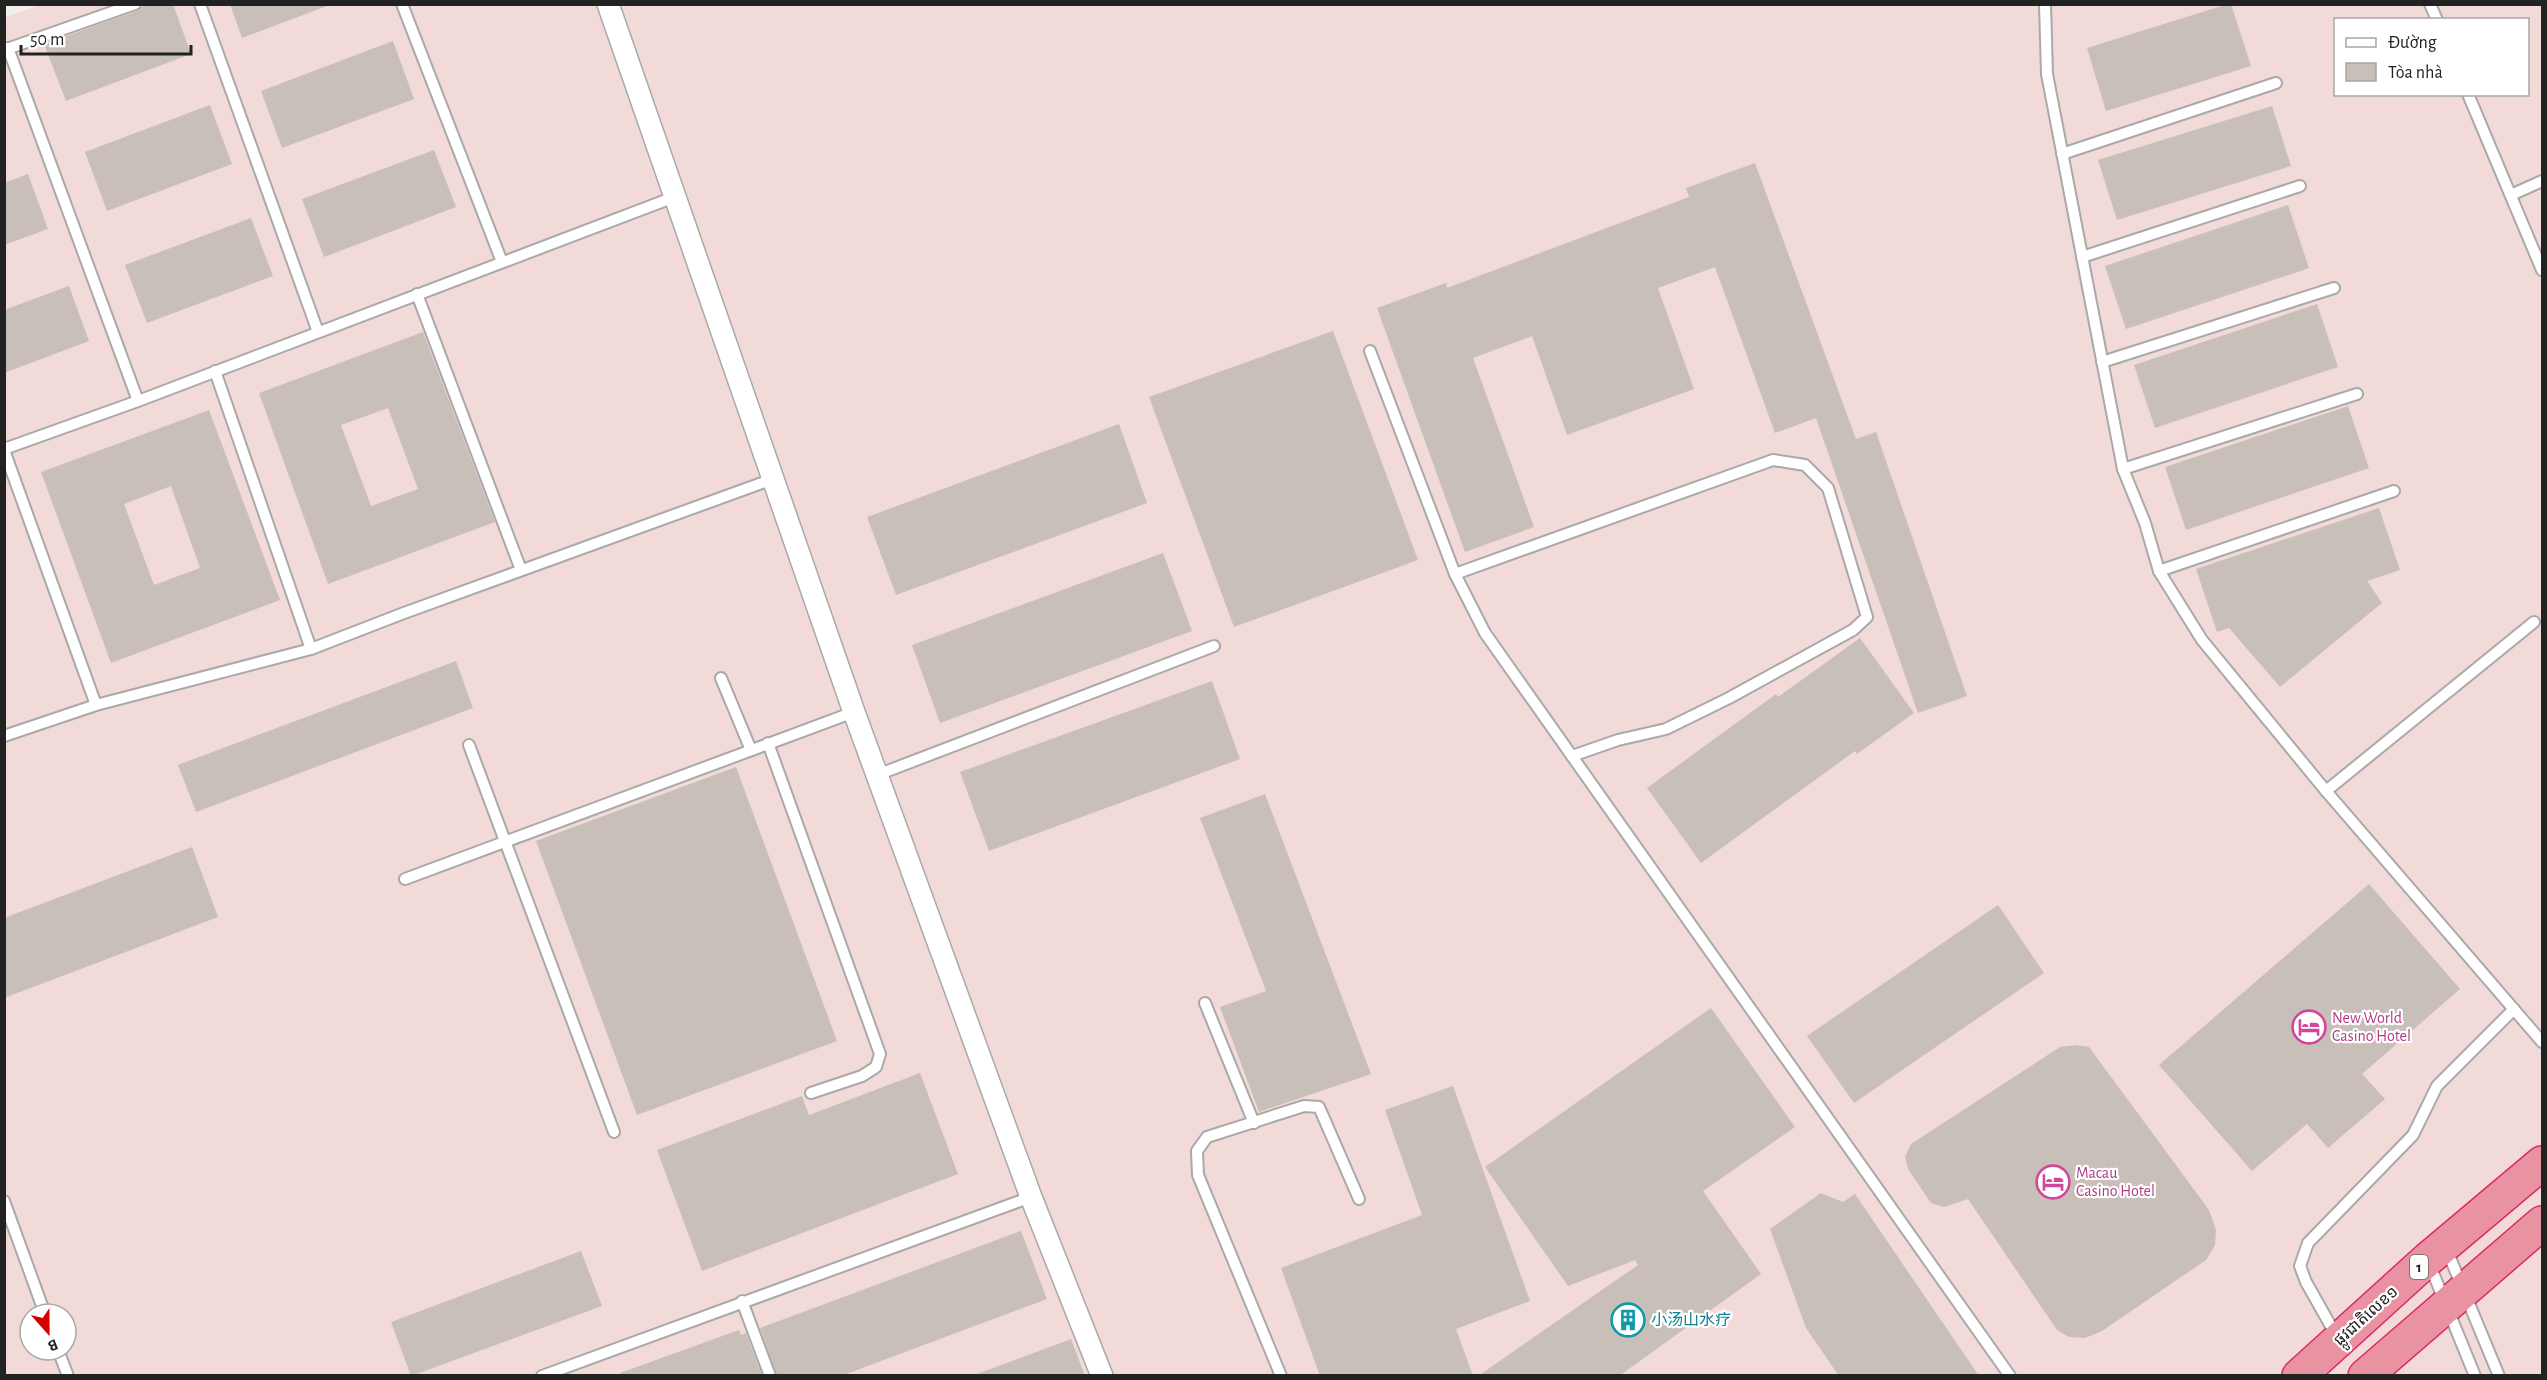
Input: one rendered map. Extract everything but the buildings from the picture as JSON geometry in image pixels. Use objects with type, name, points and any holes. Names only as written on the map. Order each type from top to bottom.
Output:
[{"type":"highway","name":"ផ្លូវជាតិលេខ១","points":[[2300,1376],[2436,1252],[2542,1163]]},
{"type":"highway","points":[[2365,1376],[2542,1223]]},
{"type":"street","points":[[608,4],[854,712],[1031,1197],[1102,1376]]},
{"type":"lane","points":[[135,4],[6,49],[138,401]]},
{"type":"lane","points":[[200,4],[318,332]]},
{"type":"lane","points":[[402,4],[502,262]]},
{"type":"lane","points":[[2045,4],[2047,74],[2123,469],[2145,523],[2159,571],[2202,640],[2326,791],[2542,1042]]},
{"type":"lane","points":[[2062,154],[2276,82]]},
{"type":"lane","points":[[2469,96],[2542,270]]},
{"type":"lane","points":[[2511,195],[2542,181]]},
{"type":"lane","points":[[2082,257],[2300,186]]},
{"type":"lane","points":[[96,705],[4,449],[138,401],[676,196]]},
{"type":"lane","points":[[2102,362],[2334,288]]},
{"type":"lane","points":[[417,294],[521,570]]},
{"type":"lane","points":[[1370,351],[1455,574],[1485,633],[2010,1376]]},
{"type":"lane","points":[[215,371],[311,650]]},
{"type":"lane","points":[[2123,469],[2356,394]]},
{"type":"lane","points":[[1455,574],[1773,459],[1805,465],[1828,488],[1867,617],[1853,630],[1677,724],[1666,729],[1618,740],[1572,756]]},
{"type":"lane","points":[[4,736],[96,705],[311,650],[521,570],[772,479]]},
{"type":"lane","points":[[2159,571],[2394,492]]},
{"type":"lane","points":[[2326,791],[2534,621]]},
{"type":"lane","points":[[877,775],[1214,646]]},
{"type":"lane","points":[[721,678],[751,750]]},
{"type":"lane","points":[[405,879],[854,712]]},
{"type":"lane","points":[[768,743],[880,1054],[876,1067],[862,1076],[812,1093]]},
{"type":"lane","points":[[469,745],[614,1132]]},
{"type":"lane","points":[[1205,1003],[1254,1123]]},
{"type":"lane","points":[[2339,1340],[2306,1282],[2300,1266],[2308,1243],[2413,1135],[2437,1086],[2514,1009]]},
{"type":"lane","points":[[1281,1376],[1198,1175],[1197,1151],[1207,1137],[1304,1106],[1319,1107],[1359,1199]]},
{"type":"lane","points":[[542,1376],[1031,1197]]},
{"type":"lane","points":[[4,1201],[41,1302]]},
{"type":"lane","points":[[2436,1252],[2455,1298],[2499,1376]]},
{"type":"lane","points":[[2436,1252],[2455,1298],[2475,1376]]},
{"type":"lane","points":[[742,1301],[770,1376]]},
{"type":"shaded area","points":[[42,4],[2542,5],[2542,1375],[5,1375],[4,18]]},
{"type":"place","name":"New World Casino Hotel","points":[[2309,1027]]},
{"type":"place","name":"Macau Casino Hotel","points":[[2053,1182]]},
{"type":"place","name":"小汤山水疗","points":[[1628,1320]]}]
